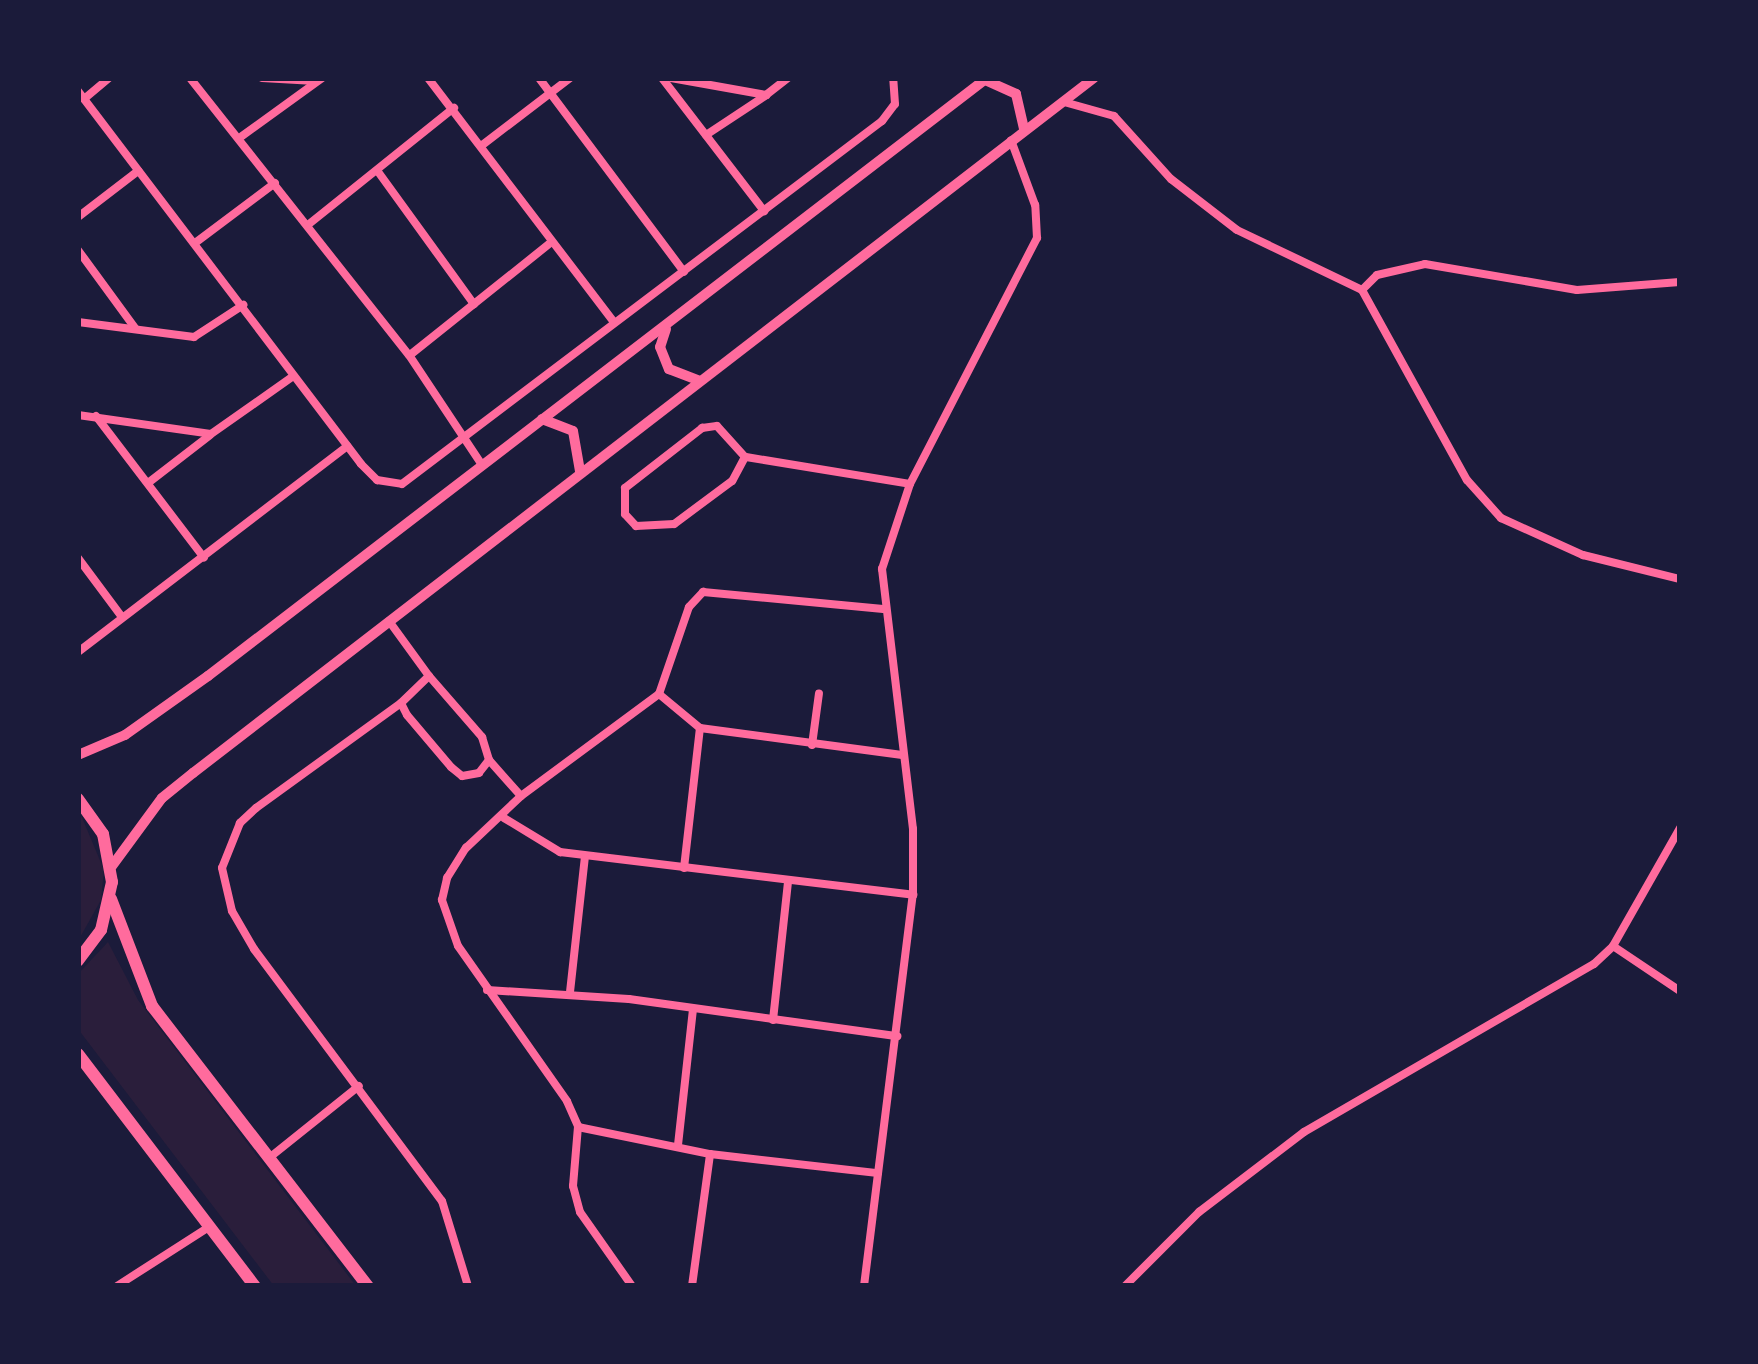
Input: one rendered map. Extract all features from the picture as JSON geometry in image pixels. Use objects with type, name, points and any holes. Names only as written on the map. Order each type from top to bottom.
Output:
[{"type":"main road","points":[[78,799],[103,834],[112,866],[111,898],[152,1006],[368,1286]]},
{"type":"main road","points":[[78,961],[111,898]]},
{"type":"main road","points":[[78,1054],[255,1286]]},
{"type":"street","points":[[109,78],[81,95],[347,446],[377,480],[402,484],[882,121],[895,104],[893,78]]},
{"type":"street","points":[[190,78],[242,136],[410,355],[482,465]]},
{"type":"street","points":[[262,78],[319,80]]},
{"type":"street","points":[[428,78],[549,244],[614,322]]},
{"type":"street","points":[[539,78],[684,272]]},
{"type":"street","points":[[481,146],[570,78]]},
{"type":"street","points":[[666,78],[766,95]]},
{"type":"street","points":[[666,78],[764,211]]},
{"type":"street","points":[[706,135],[788,78]]},
{"type":"street","points":[[112,866],[162,798],[1094,78]]},
{"type":"street","points":[[78,755],[153,716],[986,79],[1016,94],[1024,130]]},
{"type":"street","points":[[242,136],[319,80]]},
{"type":"street","points":[[1062,102],[1114,116],[1213,215],[1362,290],[1375,326],[1482,501],[1534,537],[1680,579]]},
{"type":"street","points":[[310,224],[454,108]]},
{"type":"street","points":[[864,1286],[913,895],[902,755],[883,609],[889,533],[1037,238],[1011,140]]},
{"type":"street","points":[[78,217],[138,171]]},
{"type":"street","points":[[380,172],[474,304]]},
{"type":"street","points":[[194,243],[275,183]]},
{"type":"street","points":[[410,355],[549,244]]},
{"type":"street","points":[[78,250],[136,330]]},
{"type":"street","points":[[78,271],[87,264]]},
{"type":"street","points":[[1362,290],[1377,275],[1426,264],[1576,290],[1680,281]]},
{"type":"street","points":[[78,322],[194,337],[243,305]]},
{"type":"street","points":[[667,326],[663,359],[677,376],[700,381]]},
{"type":"street","points":[[148,483],[292,377]]},
{"type":"street","points":[[78,415],[211,434]]},
{"type":"street","points":[[96,416],[204,558]]},
{"type":"street","points":[[542,419],[573,431],[583,452],[578,474]]},
{"type":"street","points":[[745,457],[732,481],[674,524],[640,529],[625,514],[625,488],[701,428],[724,430],[745,457],[910,484]]},
{"type":"street","points":[[78,652],[347,446]]},
{"type":"street","points":[[78,558],[122,617]]},
{"type":"street","points":[[632,1286],[580,1212],[573,1186],[578,1126],[554,1076],[486,991],[442,900],[466,848],[504,818],[520,796],[659,694],[689,607],[703,592],[883,609]]},
{"type":"street","points":[[389,621],[429,676],[473,724],[489,760],[520,796]]},
{"type":"street","points":[[429,676],[401,703],[256,808],[240,824],[222,868],[232,911],[254,949],[442,1201],[468,1286]]},
{"type":"street","points":[[659,694],[700,728],[902,755]]},
{"type":"street","points":[[812,745],[819,694]]},
{"type":"street","points":[[401,703],[463,776],[479,773],[489,760]]},
{"type":"street","points":[[684,868],[700,728]]},
{"type":"street","points":[[504,818],[542,847],[585,856],[913,895]]},
{"type":"street","points":[[1125,1286],[1199,1211],[1304,1132],[1421,1070],[1613,946],[1680,827]]},
{"type":"street","points":[[570,993],[585,856]]},
{"type":"street","points":[[773,1020],[788,882]]},
{"type":"street","points":[[1613,946],[1680,991]]},
{"type":"street","points":[[486,991],[570,993],[897,1036]]},
{"type":"street","points":[[678,1145],[693,1009]]},
{"type":"street","points":[[269,1158],[359,1086]]},
{"type":"street","points":[[578,1126],[710,1154],[878,1173]]},
{"type":"street","points":[[692,1286],[710,1154]]},
{"type":"street","points":[[117,1286],[210,1226]]},
{"type":"shaded area","points":[[78,808],[104,870],[101,900],[78,941]]},
{"type":"shaded area","points":[[108,942],[138,1000],[356,1286],[274,1286],[78,1029],[78,974]]}]
